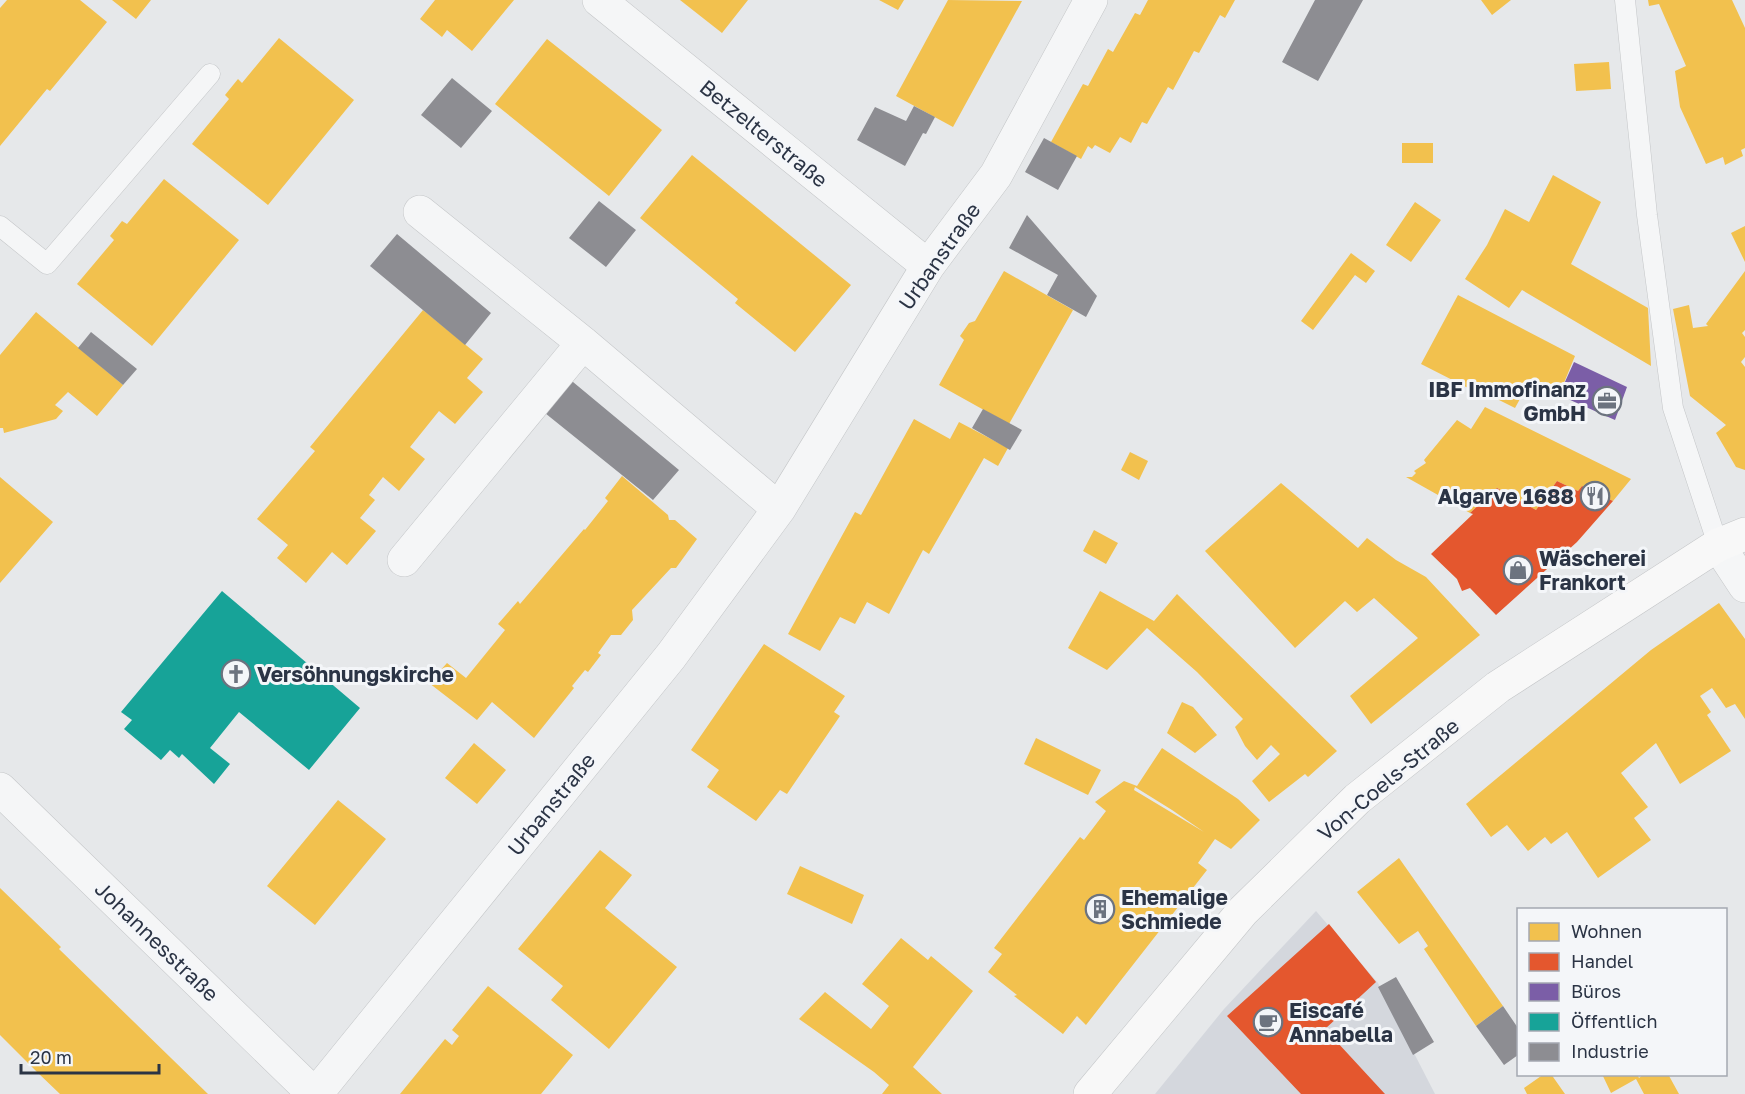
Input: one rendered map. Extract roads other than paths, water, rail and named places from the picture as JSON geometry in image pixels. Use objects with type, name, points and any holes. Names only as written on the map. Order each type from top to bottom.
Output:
[{"type":"main road","name":"Von-Coels-Straße","points":[[1090,1094],[1243,911],[1358,799],[1498,687],[1732,540]]},
{"type":"street","name":"Betzelterstraße","points":[[600,0],[928,266]]},
{"type":"street","name":"Urbanstraße","points":[[315,1094],[670,656],[779,509],[928,266],[996,175],[1091,0]]},
{"type":"street","points":[[420,212],[583,343],[779,509]]},
{"type":"street","points":[[404,560],[583,343]]},
{"type":"street","points":[[1732,540],[1745,586]]},
{"type":"street","name":"Johannesstraße","points":[[0,789],[315,1094]]},
{"type":"lane","points":[[1625,0],[1647,215],[1673,408],[1732,540]]},
{"type":"lane","points":[[0,226],[47,264],[210,74]]},
{"type":"place","name":"IBF Immofinanz GmbH","points":[[1607,401]]},
{"type":"place","name":"Algarve 1688","points":[[1595,496]]},
{"type":"place","name":"Wäscherei Frankort","points":[[1518,570]]},
{"type":"place","name":"Versöhnungskirche","points":[[236,674]]},
{"type":"place","name":"Ehemalige Schmiede","points":[[1100,909]]},
{"type":"place","name":"Eiscafé Annabella","points":[[1268,1022]]}]
